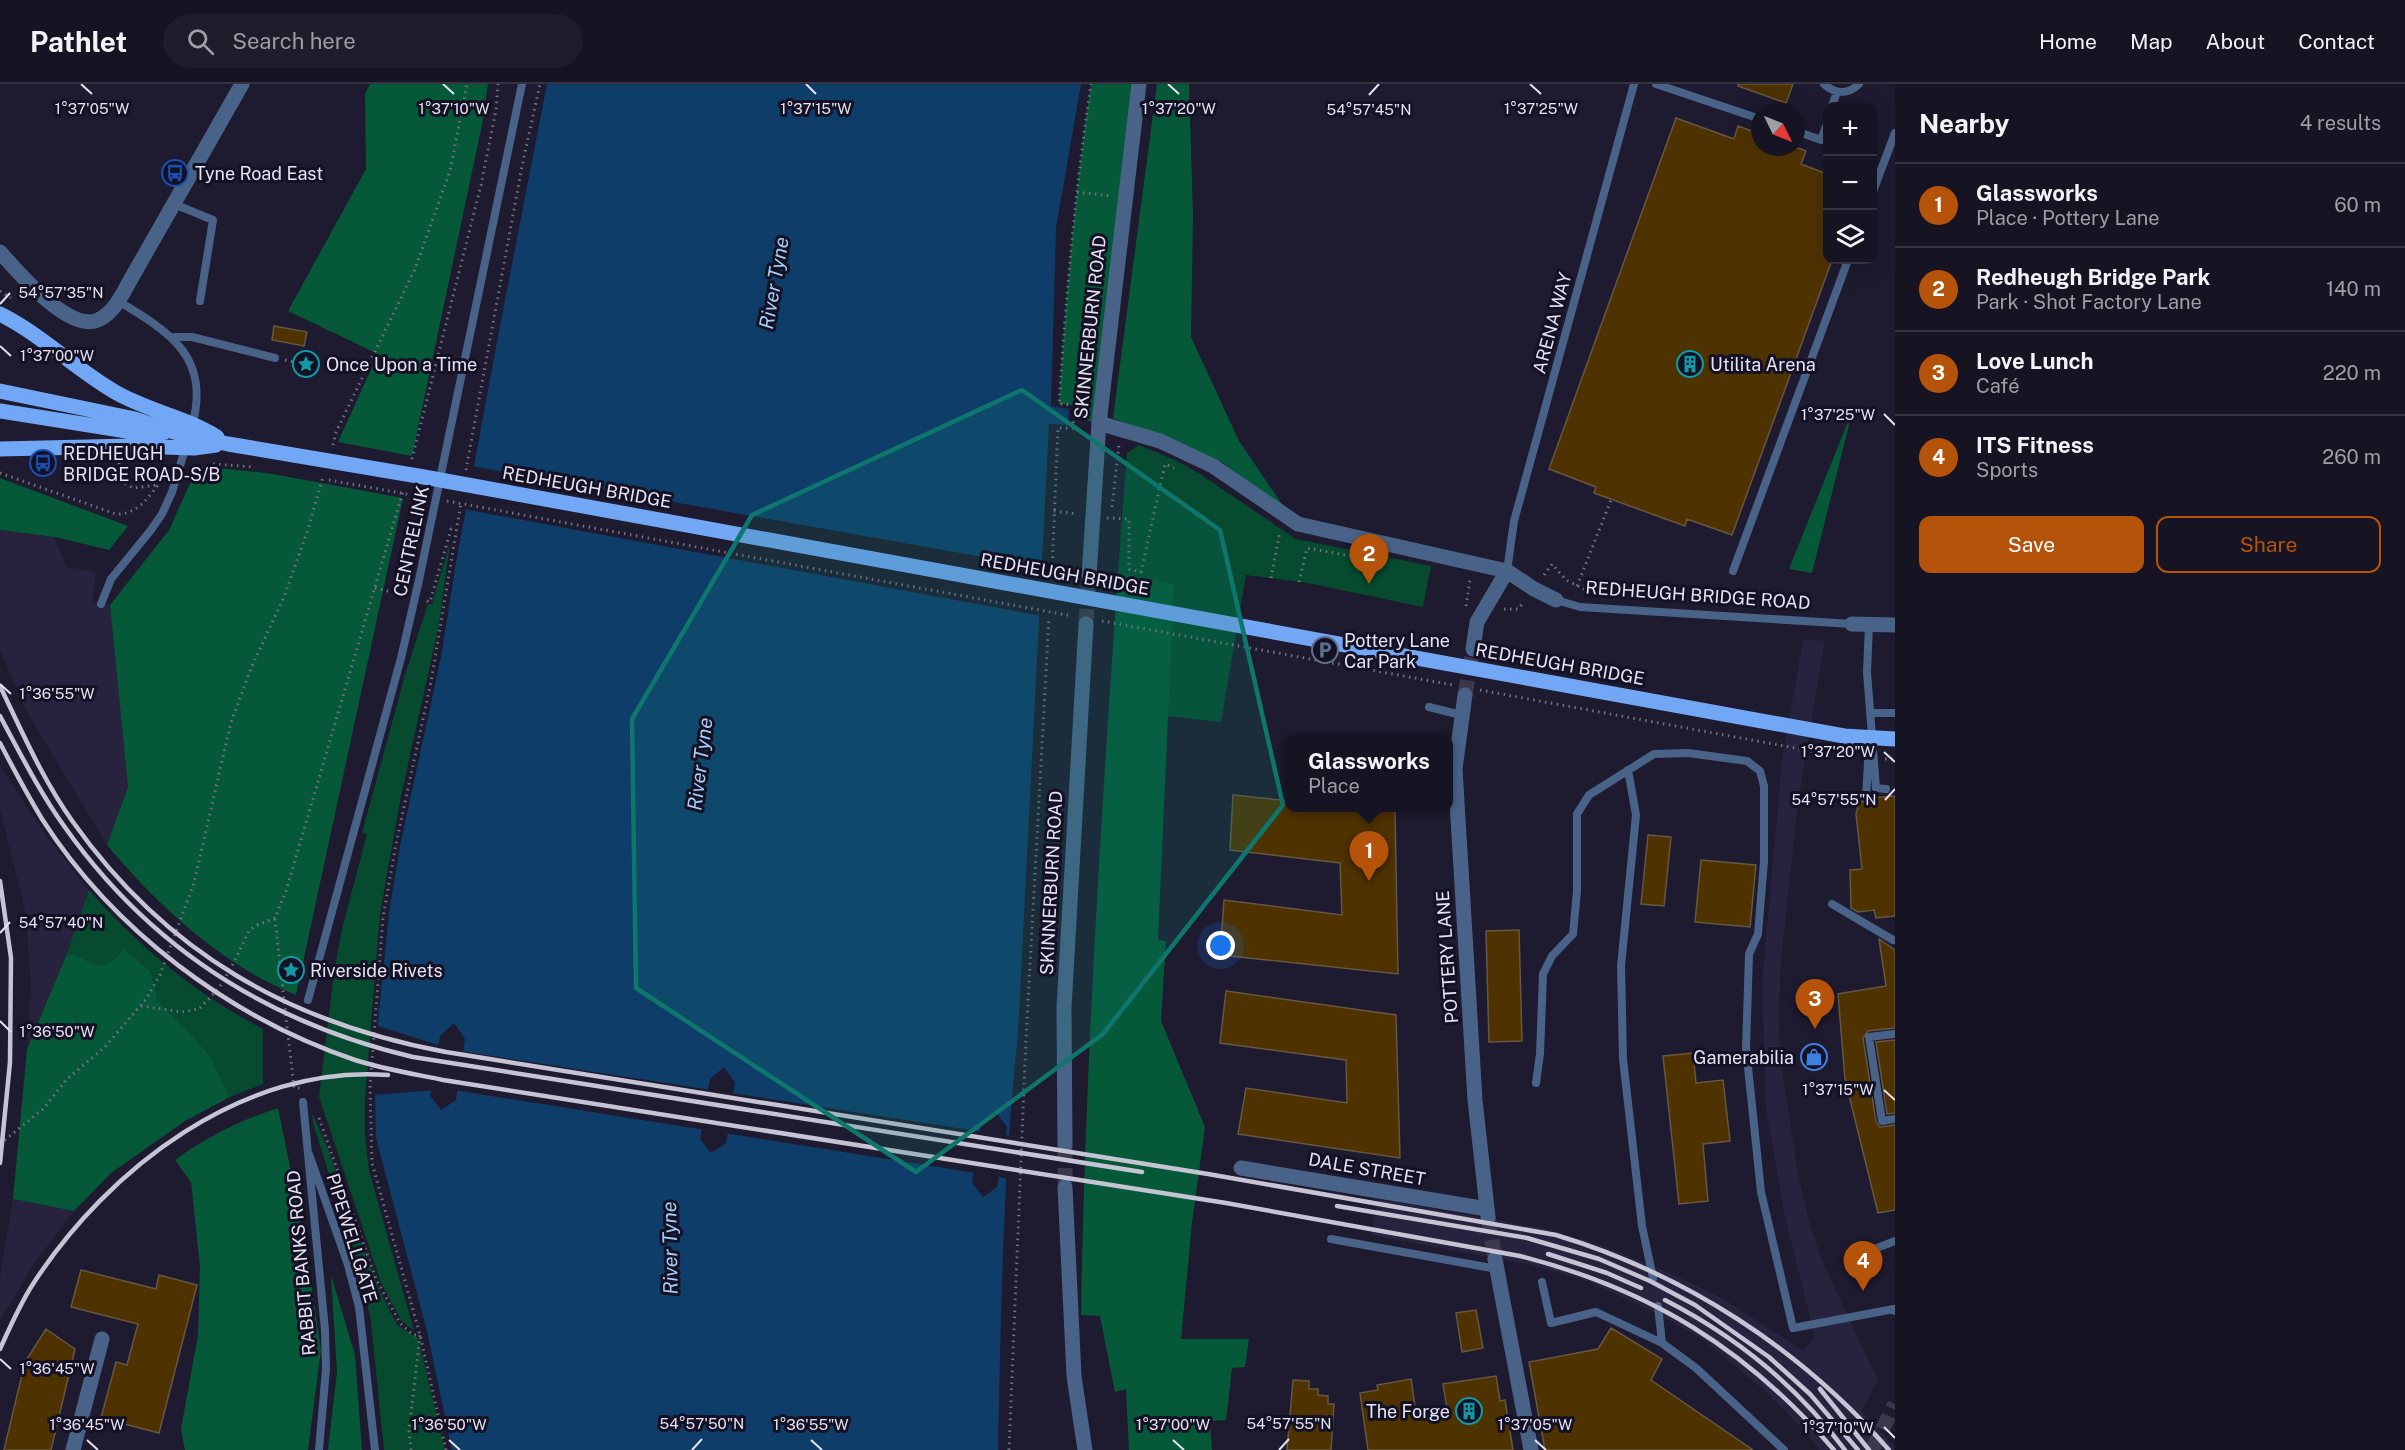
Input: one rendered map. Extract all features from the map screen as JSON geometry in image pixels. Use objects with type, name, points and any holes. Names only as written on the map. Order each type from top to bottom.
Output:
[{"type":"main road","points":[[0,314],[27,330],[115,392],[138,403],[199,425],[228,444]]},
{"type":"main road","points":[[0,391],[133,433],[194,448],[228,444]]},
{"type":"main road","points":[[0,411],[133,433]]},
{"type":"main road","points":[[0,449],[133,433],[174,432],[228,444]]},
{"type":"main road","name":"REDHEUGH BRIDGE","points":[[228,444],[424,477],[1844,736],[1895,739]]},
{"type":"street","points":[[0,252],[62,312],[76,320],[91,322],[107,314],[118,301],[242,84]]},
{"type":"street","name":"SKINNERBURN ROAD","points":[[1089,576],[1099,423],[1139,84]]},
{"type":"street","points":[[1099,423],[1160,441],[1213,466],[1299,524],[1507,571],[1477,622],[1473,649]]},
{"type":"street","name":"REDHEUGH BRIDGE ROAD","points":[[1507,571],[1556,600]]},
{"type":"street","name":"SKINNERBURN ROAD","points":[[1065,1145],[1064,1008],[1088,621]]},
{"type":"street","name":"REDHEUGH BRIDGE ROAD","points":[[1852,624],[1895,625]]},
{"type":"street","name":"POTTERY LANE","points":[[1466,690],[1455,769],[1475,1100],[1487,1213]]},
{"type":"street","name":"DALE STREET","points":[[1241,1168],[1487,1213]]},
{"type":"street","points":[[1065,1187],[1074,1376],[1084,1450]]},
{"type":"street","points":[[1496,1264],[1531,1450]]},
{"type":"street","points":[[73,1450],[102,1339]]},
{"type":"lane","name":"CENTRELINK","points":[[308,1000],[415,598],[522,84]]},
{"type":"lane","name":"ARENA WAY","points":[[1507,571],[1514,521],[1634,84]]},
{"type":"lane","points":[[1656,84],[1751,116]]},
{"type":"lane","points":[[1824,84],[1837,92],[1848,91],[1859,84]]},
{"type":"lane","points":[[1834,102],[1837,92]]},
{"type":"lane","points":[[1877,181],[1895,133]]},
{"type":"lane","points":[[1805,134],[1821,140],[1823,134]]},
{"type":"lane","points":[[174,204],[213,220],[200,301]]},
{"type":"lane","points":[[1733,571],[1847,264]]},
{"type":"lane","points":[[101,604],[111,579],[162,514],[176,481],[195,416],[197,397],[195,377],[185,354],[174,338],[118,301]]},
{"type":"lane","points":[[174,338],[192,337],[275,358]]},
{"type":"lane","name":"REDHEUGH BRIDGE ROAD","points":[[1556,600],[1580,607],[1852,624]]},
{"type":"lane","points":[[1869,625],[1867,672],[1876,788],[1886,789]]},
{"type":"lane","points":[[1429,707],[1461,715]]},
{"type":"lane","points":[[1871,713],[1895,714]]},
{"type":"lane","points":[[1866,799],[1871,713]]},
{"type":"lane","points":[[1536,1083],[1540,1054],[1543,975],[1552,956],[1573,934],[1577,891],[1577,814],[1589,795],[1654,754],[1688,753],[1747,761],[1760,771],[1764,786],[1764,861],[1758,934],[1749,954],[1746,1048],[1761,1192],[1793,1328],[1895,1310]]},
{"type":"lane","points":[[1628,770],[1636,815],[1622,966],[1623,1059],[1642,1226],[1653,1278]]},
{"type":"lane","points":[[1832,904],[1893,940]]},
{"type":"lane","points":[[1894,1034],[1869,1037],[1882,1121],[1895,1119]]},
{"type":"lane","points":[[303,1102],[306,1144]]},
{"type":"lane","name":"RABBIT BANKS ROAD","points":[[306,1144],[325,1330],[326,1369],[319,1450]]},
{"type":"lane","name":"PIPEWELLGATE","points":[[306,1144],[337,1232],[359,1307],[375,1450]]},
{"type":"lane","points":[[1331,1239],[1496,1264]]},
{"type":"lane","points":[[1877,1248],[1895,1241]]},
{"type":"lane","points":[[1542,1282],[1551,1323],[1596,1312],[1662,1343],[1696,1368],[1784,1450]]},
{"type":"lane","points":[[1658,1306],[1662,1343]]},
{"type":"path","points":[[330,454],[336,432],[415,269],[450,171],[467,84]]},
{"type":"path","points":[[409,470],[481,185],[496,111],[498,84]]},
{"type":"path","points":[[466,472],[522,166],[540,84]]},
{"type":"path","points":[[1052,570],[1058,428],[1073,428],[1074,405],[1059,404],[1066,295],[1091,84]]},
{"type":"path","points":[[1077,192],[1125,197]]},
{"type":"path","points":[[0,291],[11,298]]},
{"type":"path","points":[[1111,518],[1119,444],[1127,440]]},
{"type":"path","points":[[120,458],[119,480],[133,488],[158,485]]},
{"type":"path","points":[[207,463],[264,468]]},
{"type":"path","points":[[1129,519],[1129,569],[1141,572],[1165,464],[1183,472]]},
{"type":"path","points":[[0,1144],[43,1109],[67,1079],[105,1047],[141,1006],[160,975],[194,882],[231,722],[252,666],[284,597],[323,478],[429,498]]},
{"type":"path","points":[[308,1088],[294,1088],[275,918],[286,891],[406,481]]},
{"type":"path","points":[[446,1450],[420,1335],[372,1163],[370,1088],[382,917],[431,682],[462,495]]},
{"type":"path","points":[[441,500],[1466,690],[1844,757],[1864,758]]},
{"type":"path","points":[[1577,586],[1611,500]]},
{"type":"path","points":[[1271,578],[1279,533]]},
{"type":"path","points":[[1009,1450],[1026,1039],[1049,617]]},
{"type":"path","points":[[1875,758],[1895,759]]},
{"type":"path","points":[[141,1006],[182,1012],[199,1009],[219,988],[249,931],[275,918]]},
{"type":"path","points":[[316,1110],[376,1279],[400,1323],[413,1335],[420,1335]]},
{"type":"path","points":[[411,1450],[409,1431],[420,1335]]},
{"type":"highlighted area","points":[[1022,390],[1220,530],[1283,805],[1103,1034],[916,1172],[636,988],[632,719],[752,515]]},
{"type":"shaded area","points":[[0,530],[54,537],[67,567],[96,572],[92,603],[110,605],[128,787],[107,845],[26,711],[0,650]]},
{"type":"shaded area","points":[[1803,639],[1825,641],[1798,803],[1781,960],[1780,1059],[1799,1179],[1810,1224],[1823,1263],[1878,1380],[1862,1411],[1895,1447],[1895,1450],[1819,1450],[1808,1435],[1763,1389],[1701,1338],[1587,1281],[1526,1264],[1371,1235],[1378,1199],[1547,1229],[1600,1245],[1670,1273],[1724,1299],[1803,1351],[1815,1337],[1785,1217],[1766,1109],[1762,983],[1782,761]]},
{"type":"shaded area","points":[[0,766],[47,837],[89,890],[66,956],[27,1048],[31,986],[25,911],[0,810]]},
{"type":"shaded area","points":[[13,1199],[74,1211],[33,1265],[0,1321],[0,1278]]},
{"type":"green space","points":[[370,84],[488,84],[483,120],[412,456],[338,442],[378,354],[288,311],[366,169],[365,94]]},
{"type":"green space","points":[[1091,84],[1139,84],[1099,423],[1073,418],[1074,405],[1059,404],[1080,164]]},
{"type":"green space","points":[[1157,84],[1189,84],[1193,216],[1191,337],[1239,441],[1286,510],[1222,462],[1113,418]]},
{"type":"green space","points":[[1853,409],[1812,573],[1789,569]]},
{"type":"green space","points":[[1139,445],[1177,461],[1200,474],[1296,539],[1431,566],[1423,607],[1308,583],[1246,575],[1221,722],[1167,716],[1174,584],[1118,572],[1127,453]]},
{"type":"green space","points":[[198,466],[267,473],[403,498],[296,995],[243,968],[192,931],[147,889],[107,845],[128,787],[110,605],[169,530]]},
{"type":"green space","points":[[0,478],[128,526],[109,550],[55,537],[0,530]]},
{"type":"green space","points":[[450,543],[439,625],[401,796],[380,914],[365,1100],[365,1135],[369,1170],[414,1331],[401,1320],[381,1283],[319,1097],[334,973],[342,929],[367,834],[362,833],[405,675],[428,604],[432,604]]},
{"type":"green space","points":[[1118,572],[1174,584],[1158,940],[1166,941],[1161,1021],[1205,1127],[1192,1223],[1181,1339],[1249,1339],[1245,1367],[1232,1368],[1226,1420],[1210,1421],[1212,1450],[1129,1450],[1126,1389],[1115,1392],[1100,1316],[1081,1315],[1090,1036]]},
{"type":"green space","points":[[89,890],[128,931],[170,968],[215,1001],[263,1029],[263,1084],[230,1097],[209,1054],[158,1000],[150,971],[123,948],[115,959],[102,966],[74,954],[66,956]]},
{"type":"green space","points":[[123,948],[150,971],[158,1000],[209,1054],[230,1097],[185,1121],[111,1173],[74,1211],[13,1199],[27,1049],[66,956],[74,954],[102,966],[115,959]]},
{"type":"green space","points":[[278,1108],[303,1230],[321,1350],[308,1450],[185,1450],[181,1429],[198,1335],[200,1267],[191,1182],[175,1160],[225,1130]]},
{"type":"green space","points":[[312,1113],[328,1149],[379,1290],[398,1326],[418,1338],[445,1450],[384,1450],[371,1322],[364,1286],[313,1123]]},
{"type":"green space","points":[[331,1275],[355,1355],[362,1450],[328,1450],[337,1372]]},
{"type":"water","name":"River Tyne","points":[[547,84],[1081,84],[1056,228],[1051,406],[1069,409],[1068,425],[1049,424],[1018,1034],[1006,1190],[998,1450],[452,1450],[427,1331],[376,1138],[378,1021],[389,913],[400,846],[441,657],[499,331]],"holes":[[[454,1023],[465,1039],[456,1100],[441,1110],[430,1096],[440,1036]],[[724,1067],[735,1083],[726,1143],[711,1153],[700,1139],[710,1079]],[[995,1111],[1007,1127],[997,1187],[983,1197],[972,1183],[981,1123]]]},
{"type":"pier","points":[[471,466],[1044,568],[1042,616],[463,509]]},
{"type":"pier","points":[[375,1025],[441,1046],[434,1090],[372,1095]]},
{"type":"pier","points":[[460,1051],[711,1090],[705,1130],[454,1090]]},
{"type":"pier","points":[[731,1093],[983,1132],[976,1173],[724,1133]]},
{"type":"pier","points":[[1002,1135],[1012,1136],[1010,1179],[996,1176]]},
{"type":"building","points":[[1738,84],[1793,84],[1786,102],[1738,86]]},
{"type":"building","name":"Utilita Arena","points":[[1676,118],[1734,139],[1738,126],[1751,131],[1751,156],[1804,156],[1801,164],[1823,172],[1823,264],[1831,264],[1732,535],[1687,519],[1685,526],[1594,493],[1596,487],[1549,469]]},
{"type":"building","points":[[274,326],[307,332],[304,346],[272,340]]},
{"type":"building","points":[[1233,795],[1285,800],[1285,812],[1395,812],[1398,974],[1220,955],[1224,900],[1342,915],[1340,863],[1230,850]]},
{"type":"building","points":[[1895,796],[1895,916],[1876,918],[1874,910],[1858,912],[1851,908],[1850,870],[1862,869],[1856,814],[1860,799],[1866,805],[1871,803],[1872,798]]},
{"type":"building","points":[[1648,835],[1671,837],[1664,906],[1641,904]]},
{"type":"building","points":[[1701,860],[1756,865],[1750,927],[1695,922]]},
{"type":"building","points":[[1519,930],[1522,1041],[1489,1042],[1486,931]]},
{"type":"building","points":[[1879,939],[1895,950],[1895,1028],[1868,1031],[1863,1038],[1876,1122],[1880,1127],[1895,1125],[1895,1210],[1878,1213],[1845,1079],[1838,994],[1886,986]]},
{"type":"building","points":[[1226,991],[1396,1015],[1400,1158],[1238,1134],[1246,1088],[1347,1103],[1346,1060],[1220,1043]]},
{"type":"building","points":[[1895,1040],[1895,1113],[1887,1114],[1876,1042]]},
{"type":"building","points":[[1693,1053],[1696,1083],[1723,1080],[1730,1141],[1703,1144],[1708,1201],[1679,1204],[1663,1056]]},
{"type":"building","points":[[81,1270],[156,1289],[159,1275],[197,1285],[159,1433],[101,1418],[116,1362],[127,1365],[138,1324],[71,1307]]},
{"type":"building","points":[[1476,1310],[1483,1348],[1462,1352],[1456,1313]]},
{"type":"building","points":[[1611,1328],[1662,1359],[1651,1380],[1753,1450],[1545,1450],[1529,1362],[1598,1349]]},
{"type":"building","points":[[46,1329],[75,1349],[51,1450],[4,1450],[25,1362]]},
{"type":"building","name":"The Forge","points":[[1496,1376],[1500,1401],[1505,1400],[1513,1450],[1368,1450],[1360,1393],[1378,1390],[1377,1385],[1411,1379],[1416,1413],[1447,1408],[1443,1384]]},
{"type":"building","points":[[1293,1380],[1309,1381],[1309,1389],[1318,1389],[1318,1395],[1328,1396],[1328,1404],[1334,1404],[1331,1450],[1287,1450]]},
{"type":"tunnel","points":[[1086,624],[1089,576]]},
{"type":"tunnel","points":[[1465,695],[1473,649]]},
{"type":"tunnel","points":[[1065,1145],[1065,1187]]},
{"type":"tunnel","points":[[1488,1217],[1495,1259]]},
{"type":"tunnel","points":[[1872,1450],[1895,1404]]},
{"type":"railway","points":[[0,686],[34,756],[62,806],[109,868],[149,909],[191,945],[236,975],[284,1001],[335,1022],[389,1039],[446,1052],[1208,1174],[1556,1235],[1604,1251],[1650,1271],[1738,1319],[1818,1379],[1855,1413],[1889,1450]]},
{"type":"railway","points":[[0,716],[38,786],[64,826],[98,870],[135,909],[174,944],[217,974],[262,1001],[310,1024],[360,1042],[413,1057],[1142,1172]]},
{"type":"railway","points":[[0,743],[42,819],[71,860],[139,933],[178,965],[220,994],[263,1020],[308,1042],[355,1060],[443,1080],[1226,1203],[1520,1256],[1612,1286],[1654,1305],[1693,1328],[1731,1353],[1767,1382],[1834,1450]]},
{"type":"railway","points":[[0,881],[11,958],[10,1062],[0,1163]]},
{"type":"railway","points":[[0,1349],[28,1292],[64,1241],[100,1201],[140,1164],[185,1132],[232,1106],[282,1087],[334,1076],[388,1075]]},
{"type":"railway","points":[[1337,1206],[1527,1238],[1599,1259],[1650,1281],[1695,1305],[1769,1357],[1810,1394],[1858,1450]]},
{"type":"railway","points":[[1548,1254],[1607,1273],[1641,1288]]},
{"type":"railway","points":[[1665,1300],[1716,1330],[1764,1365],[1807,1405],[1845,1450]]},
{"type":"railway","points":[[1820,1389],[1869,1450]]},
{"type":"place","name":"Tyne Road East","points":[[175,173]]},
{"type":"place","name":"Once Upon a Time","points":[[306,364]]},
{"type":"place","name":"Utilita Arena","points":[[1690,364]]},
{"type":"place","name":"REDHEUGH BRIDGE ROAD-S/B","points":[[43,463]]},
{"type":"place","name":"Redheugh Bridge Park","points":[[1369,584]]},
{"type":"place","name":"Pottery Lane Car Park","points":[[1325,650]]},
{"type":"place","name":"Glassworks","points":[[1369,881]]},
{"type":"place","name":"Riverside Rivets","points":[[291,970]]},
{"type":"place","name":"Love Lunch","points":[[1815,1029]]},
{"type":"place","name":"Gamerabilia","points":[[1814,1057]]},
{"type":"place","name":"ITS Fitness","points":[[1863,1291]]},
{"type":"place","name":"The Forge","points":[[1469,1411]]}]
